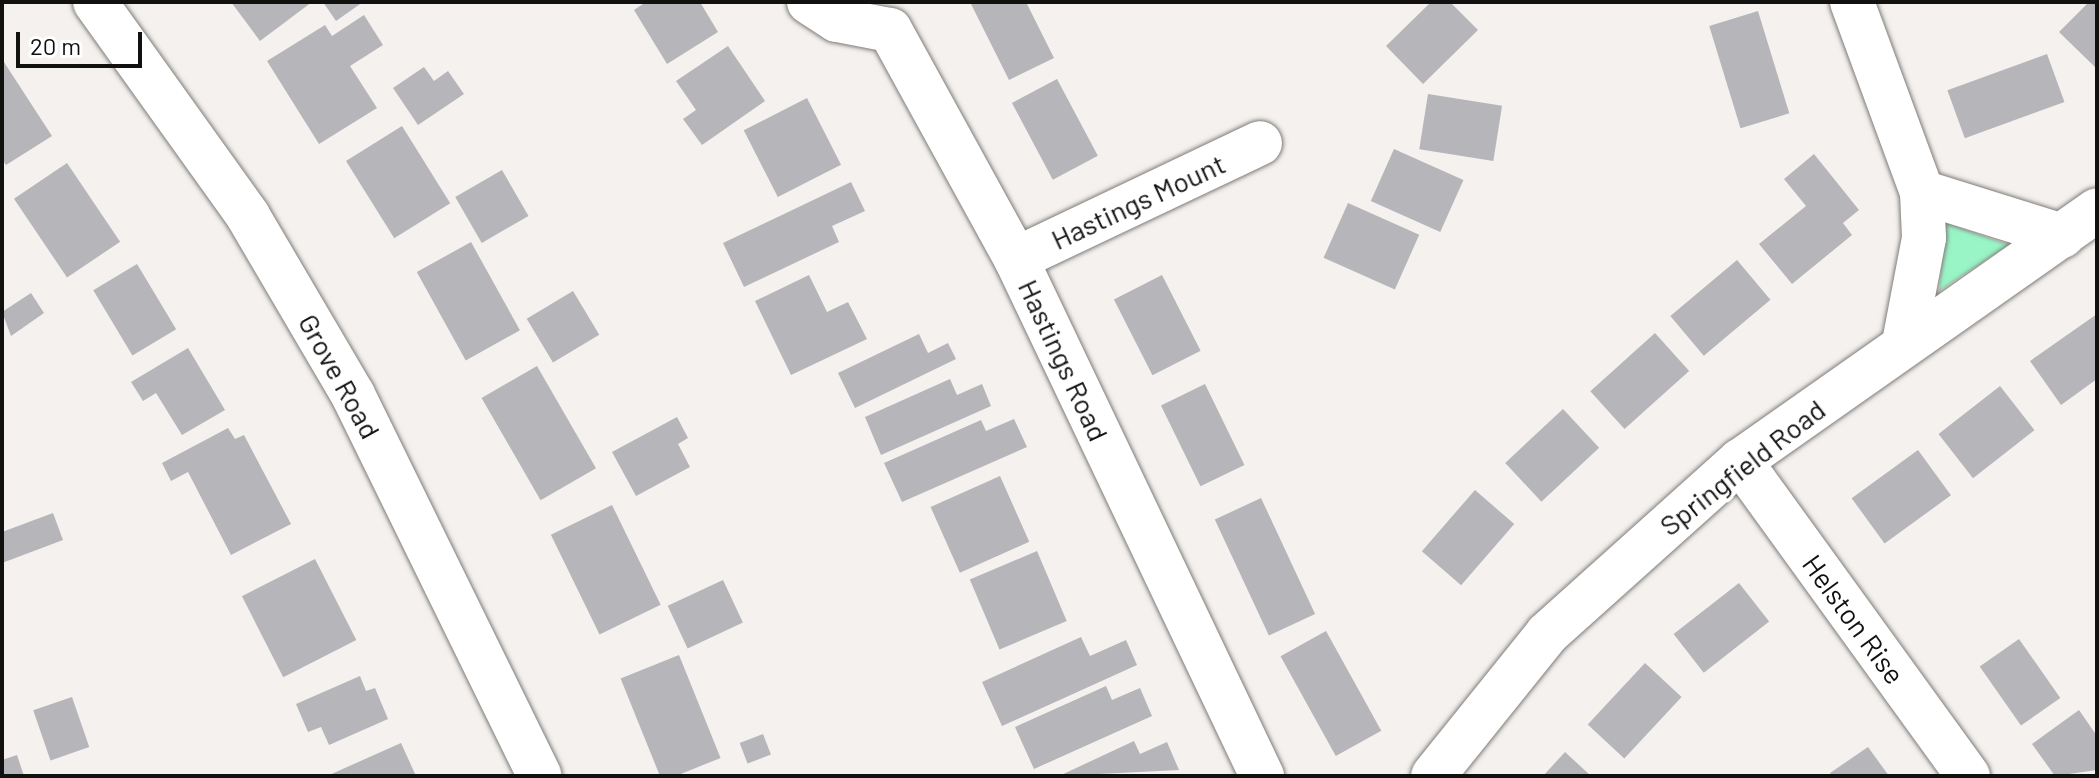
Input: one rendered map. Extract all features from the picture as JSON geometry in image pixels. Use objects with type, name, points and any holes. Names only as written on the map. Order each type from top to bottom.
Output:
[{"type":"street","name":"Grove Road","points":[[95,2],[248,216],[353,395],[540,776]]},
{"type":"street","name":"Hastings Road","points":[[809,2],[837,20],[890,30],[1016,259],[1262,776]]},
{"type":"street","points":[[1852,2],[1922,192],[1924,238],[1904,343]]},
{"type":"street","name":"Hastings Mount","points":[[1016,259],[1260,143]]},
{"type":"street","points":[[1922,192],[2062,236]]},
{"type":"street","name":"Springfield Road","points":[[1433,776],[1547,634],[1740,461],[2097,210]]},
{"type":"street","name":"Helston Rise","points":[[1740,461],[1968,776]]},
{"type":"green space","points":[[1946,223],[2009,245],[1939,291]]},
{"type":"building","points":[[231,2],[312,2],[260,41]]},
{"type":"building","points":[[323,2],[363,2],[336,21]]},
{"type":"building","points":[[646,2],[700,2],[718,32],[667,64],[634,10]]},
{"type":"building","points":[[970,2],[1026,2],[1054,58],[1009,80]]},
{"type":"building","points":[[1431,2],[1450,2],[1478,30],[1423,84],[1386,46]]},
{"type":"building","points":[[2089,2],[2097,2],[2097,69],[2059,32]]},
{"type":"building","points":[[1758,11],[1789,113],[1741,128],[1709,26]]},
{"type":"building","points":[[364,15],[383,45],[350,66],[377,108],[319,144],[267,61],[325,25],[332,36]]},
{"type":"building","points":[[728,46],[765,101],[702,145],[683,119],[696,110],[676,81]]},
{"type":"building","points":[[2047,54],[2064,102],[1965,138],[1947,90]]},
{"type":"building","points":[[2,59],[52,136],[6,165],[2,159]]},
{"type":"building","points":[[424,67],[434,81],[448,71],[464,94],[418,125],[393,88]]},
{"type":"building","points":[[1057,79],[1098,156],[1053,180],[1012,103]]},
{"type":"building","points":[[1428,94],[1502,106],[1493,161],[1419,149]]},
{"type":"building","points":[[807,98],[841,165],[778,197],[744,130]]},
{"type":"building","points":[[402,126],[450,203],[394,238],[346,161]]},
{"type":"building","points":[[1394,149],[1463,180],[1440,232],[1371,201]]},
{"type":"building","points":[[1814,154],[1859,210],[1843,223],[1852,235],[1792,284],[1759,244],[1806,206],[1784,179]]},
{"type":"building","points":[[67,163],[120,242],[67,278],[14,199]]},
{"type":"building","points":[[502,170],[528,216],[482,243],[455,197]]},
{"type":"building","points":[[851,182],[865,211],[832,226],[839,242],[744,287],[723,243]]},
{"type":"building","points":[[1348,203],[1419,235],[1395,290],[1324,258]]},
{"type":"building","points":[[471,242],[520,330],[466,360],[417,272]]},
{"type":"building","points":[[1737,260],[1770,300],[1704,356],[1670,316]]},
{"type":"building","points":[[137,264],[176,329],[132,355],[93,290]]},
{"type":"building","points":[[809,275],[827,312],[848,302],[867,339],[791,375],[755,301]]},
{"type":"building","points":[[1162,275],[1201,351],[1152,375],[1114,300]]},
{"type":"building","points":[[573,291],[599,335],[553,363],[527,319]]},
{"type":"building","points":[[31,293],[44,313],[11,336],[2,312]]},
{"type":"building","points":[[2097,314],[2097,379],[2061,405],[2030,361]]},
{"type":"building","points":[[1655,333],[1689,371],[1624,429],[1590,391]]},
{"type":"building","points":[[919,334],[928,353],[948,343],[956,359],[855,408],[838,373]]},
{"type":"building","points":[[188,348],[225,410],[182,435],[156,393],[143,401],[131,382]]},
{"type":"building","points":[[537,366],[596,468],[541,500],[482,398]]},
{"type":"building","points":[[950,379],[957,395],[982,384],[991,406],[881,455],[865,417]]},
{"type":"building","points":[[1205,384],[1244,465],[1200,486],[1161,405]]},
{"type":"building","points":[[2000,386],[2034,430],[1973,478],[1939,434]]},
{"type":"building","points":[[1563,409],[1599,448],[1541,502],[1505,463]]},
{"type":"building","points":[[677,417],[688,438],[678,444],[690,467],[636,496],[612,452]]},
{"type":"building","points":[[1014,419],[1027,447],[902,502],[884,463],[981,420],[986,431]]},
{"type":"building","points":[[228,428],[235,439],[244,435],[291,524],[231,555],[188,472],[171,481],[162,463]]},
{"type":"building","points":[[1918,450],[1951,495],[1885,544],[1852,498]]},
{"type":"building","points":[[1000,476],[1029,542],[960,573],[931,507]]},
{"type":"building","points":[[1475,490],[1514,524],[1461,585],[1422,551]]},
{"type":"building","points":[[1261,498],[1315,614],[1269,636],[1215,520]]},
{"type":"building","points":[[612,505],[661,605],[600,635],[551,535]]},
{"type":"building","points":[[53,513],[63,540],[2,563],[2,532]]},
{"type":"building","points":[[1037,551],[1067,621],[999,649],[970,580]]},
{"type":"building","points":[[315,559],[356,640],[283,677],[242,596]]},
{"type":"building","points":[[723,580],[743,623],[688,648],[668,606]]},
{"type":"building","points":[[1739,583],[1769,622],[1704,673],[1674,634]]},
{"type":"building","points":[[1326,631],[1381,731],[1336,756],[1281,656]]},
{"type":"building","points":[[1081,637],[1090,656],[1126,640],[1137,665],[1002,726],[982,682]]},
{"type":"building","points":[[2019,639],[2060,698],[2021,726],[1980,667]]},
{"type":"building","points":[[679,655],[721,758],[676,776],[660,776],[621,679]]},
{"type":"building","points":[[1645,663],[1682,697],[1624,759],[1588,724]]},
{"type":"building","points":[[360,676],[366,691],[375,688],[388,719],[329,745],[321,727],[308,732],[296,704]]},
{"type":"building","points":[[1106,686],[1112,700],[1140,688],[1152,716],[1034,769],[1015,727]]},
{"type":"building","points":[[72,697],[89,747],[50,760],[33,710]]},
{"type":"building","points":[[2079,710],[2097,736],[2097,770],[2055,776],[2032,744]]},
{"type":"building","points":[[763,734],[771,755],[748,763],[740,743]]},
{"type":"building","points":[[1134,741],[1140,754],[1167,742],[1179,770],[1059,776]]},
{"type":"building","points":[[401,743],[416,776],[327,776]]},
{"type":"building","points":[[1868,747],[1889,776],[1832,776],[1830,773]]},
{"type":"building","points":[[1565,752],[1591,776],[1543,776]]},
{"type":"building","points":[[17,755],[24,776],[2,776],[2,760]]}]
